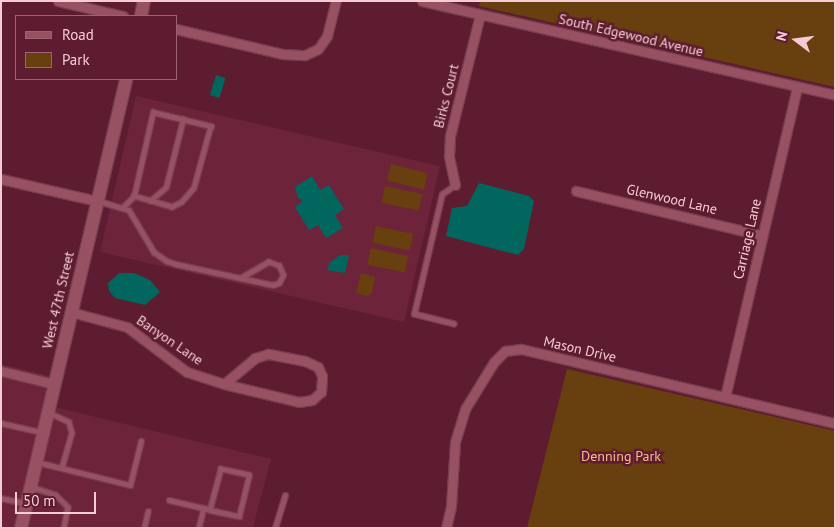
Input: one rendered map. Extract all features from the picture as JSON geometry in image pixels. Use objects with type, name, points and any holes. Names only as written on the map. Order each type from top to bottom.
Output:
[{"type":"main road","points":[[141,15],[144,1]]},
{"type":"main road","name":"West 47th Street","points":[[21,528],[126,80]]},
{"type":"street","points":[[58,1],[119,15]]},
{"type":"street","points":[[178,29],[283,54],[304,55],[318,49],[328,36],[336,1]]},
{"type":"street","name":"South Edgewood Avenue","points":[[422,1],[835,95]]},
{"type":"street","name":"Birks Court","points":[[455,185],[449,156],[450,136],[480,15]]},
{"type":"street","name":"Carriage Lane","points":[[725,397],[761,235],[798,87]]},
{"type":"street","points":[[1,179],[97,201]]},
{"type":"street","name":"Glenwood Lane","points":[[576,191],[761,235]]},
{"type":"street","name":"Banyon Lane","points":[[71,312],[127,327],[187,372],[224,384],[299,402],[312,400],[321,392],[322,376],[318,367],[306,361],[268,354],[255,358],[224,384]]},
{"type":"street","name":"Mason Drive","points":[[446,528],[451,506],[455,442],[465,409],[494,362],[506,351],[521,349],[835,423]]},
{"type":"street","points":[[1,372],[54,384]]},
{"type":"lane","points":[[123,207],[134,196],[154,112],[211,126],[194,188],[182,202],[172,207],[134,196]]},
{"type":"lane","points":[[150,200],[166,187],[183,119]]},
{"type":"lane","points":[[454,324],[414,314],[442,194],[455,185]]},
{"type":"lane","points":[[97,201],[123,207],[134,216],[138,230],[154,252],[167,261],[241,278],[273,285],[279,283],[283,275],[279,266],[269,262],[241,278]]},
{"type":"lane","points":[[48,411],[69,422],[72,433],[62,468]]},
{"type":"lane","points":[[1,423],[42,432]]},
{"type":"lane","points":[[36,462],[130,485],[141,441]]},
{"type":"lane","points":[[169,500],[210,510],[238,516],[249,475],[221,469],[210,510]]},
{"type":"lane","points":[[30,487],[56,495],[68,507],[64,528]]},
{"type":"lane","points":[[275,528],[285,495]]},
{"type":"lane","points":[[1,498],[26,504]]},
{"type":"lane","points":[[199,528],[204,508]]},
{"type":"lane","points":[[144,528],[148,512]]},
{"type":"shaded area","points":[[136,96],[440,166],[404,322],[100,252]]},
{"type":"shaded area","points":[[1,364],[53,377],[46,405],[271,459],[253,527],[1,528]]},
{"type":"green space","points":[[480,1],[835,1],[835,87],[479,6]]},
{"type":"green space","points":[[391,164],[428,173],[424,190],[387,180]]},
{"type":"green space","points":[[385,186],[422,194],[419,211],[381,203]]},
{"type":"green space","points":[[376,226],[413,234],[410,251],[372,243]]},
{"type":"green space","points":[[371,248],[408,256],[405,273],[367,265]]},
{"type":"green space","points":[[361,273],[375,277],[372,293],[368,296],[356,293]]},
{"type":"green space","name":"Denning Park","points":[[567,369],[835,431],[835,528],[527,528]]},
{"type":"water","points":[[216,75],[226,78],[219,98],[210,95]]},
{"type":"water","points":[[312,176],[320,190],[329,185],[344,209],[335,215],[343,228],[326,238],[318,225],[309,230],[295,207],[303,201],[298,198],[295,187]]},
{"type":"water","points":[[479,183],[529,196],[534,201],[524,249],[518,255],[446,236],[452,208],[467,206]]},
{"type":"water","points":[[340,255],[349,255],[345,273],[327,270],[330,262]]},
{"type":"water","points":[[119,273],[134,273],[150,280],[160,292],[145,305],[115,298],[109,291],[108,283]]}]
